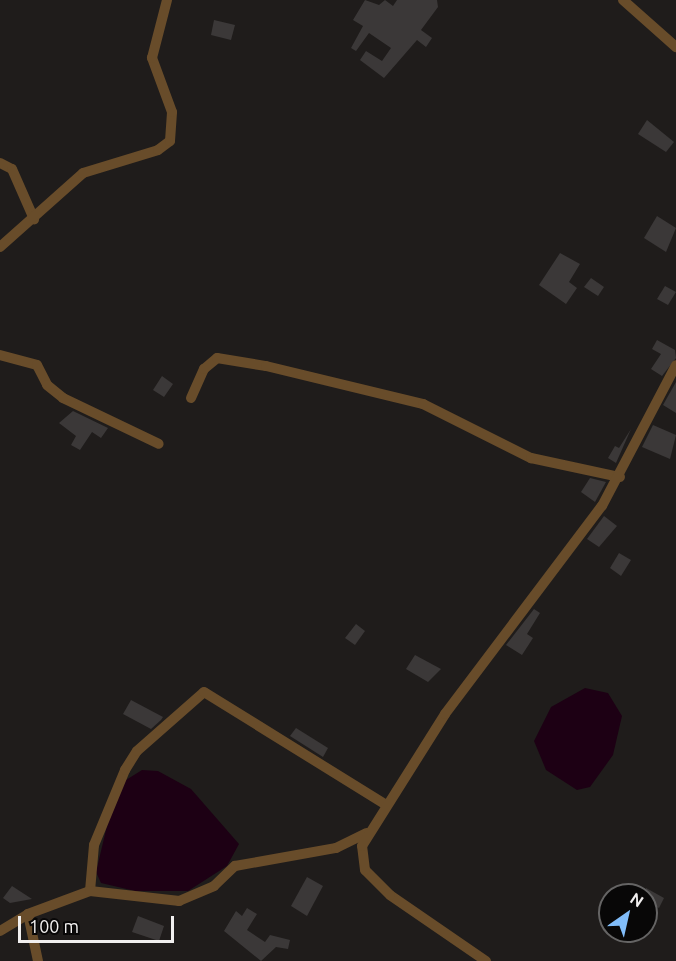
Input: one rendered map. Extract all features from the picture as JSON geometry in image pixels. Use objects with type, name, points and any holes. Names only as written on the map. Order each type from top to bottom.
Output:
[{"type":"street","points":[[0,247],[83,173],[158,150],[170,141],[172,112],[152,58],[167,0]]},
{"type":"street","points":[[623,0],[676,48]]},
{"type":"street","points":[[0,163],[12,169],[34,219]]},
{"type":"street","points":[[0,355],[37,365],[47,385],[63,398],[159,444]]},
{"type":"street","points":[[192,398],[204,369],[217,358],[266,366],[423,404],[531,458],[620,477]]},
{"type":"street","points":[[486,961],[390,895],[365,870],[362,846],[445,714],[532,604],[620,477],[676,365]]},
{"type":"street","points":[[90,891],[94,845],[125,770],[137,751],[204,692],[386,805]]},
{"type":"street","points":[[0,931],[28,914],[90,891],[179,901],[214,886],[235,866],[336,848],[372,830]]},
{"type":"street","points":[[28,914],[38,961]]},
{"type":"shaded area","points":[[585,688],[608,693],[622,716],[613,755],[590,787],[577,790],[546,770],[534,741],[551,707]]},
{"type":"shaded area","points":[[142,770],[158,771],[191,789],[239,844],[227,866],[188,891],[135,891],[101,883],[96,872],[110,813],[126,780]]},
{"type":"building","points":[[365,0],[379,5],[385,0],[393,6],[397,0],[437,0],[438,7],[421,30],[432,38],[426,47],[417,40],[384,78],[360,60],[366,51],[382,61],[391,48],[369,33],[356,51],[351,48],[363,26],[353,20]]},
{"type":"building","points":[[214,20],[235,25],[231,40],[211,35]]},
{"type":"building","points":[[647,120],[674,142],[666,152],[638,134]]},
{"type":"building","points":[[657,216],[676,228],[666,252],[644,238]]},
{"type":"building","points":[[560,253],[580,264],[569,282],[577,288],[566,304],[539,285]]},
{"type":"building","points":[[591,278],[604,287],[598,296],[584,287]]},
{"type":"building","points":[[665,286],[676,292],[668,305],[657,299]]},
{"type":"building","points":[[657,340],[675,350],[676,358],[662,376],[651,369],[661,354],[652,349]]},
{"type":"building","points":[[162,376],[173,384],[164,397],[153,390]]},
{"type":"building","points":[[676,382],[676,413],[663,405]]},
{"type":"building","points":[[73,411],[108,428],[101,438],[92,432],[80,450],[71,445],[76,436],[59,423]]},
{"type":"building","points":[[653,425],[676,435],[670,459],[642,447]]},
{"type":"building","points":[[631,429],[616,463],[608,458],[615,446],[619,448]]},
{"type":"building","points":[[590,478],[606,482],[595,502],[581,492]]},
{"type":"building","points":[[604,516],[617,526],[599,547],[587,539]]},
{"type":"building","points":[[619,553],[631,560],[621,576],[610,568]]},
{"type":"building","points":[[534,609],[540,613],[527,634],[533,638],[522,655],[506,645]]},
{"type":"building","points":[[356,624],[365,631],[355,645],[345,638]]},
{"type":"building","points":[[415,655],[441,669],[428,682],[406,669]]},
{"type":"building","points":[[131,700],[163,717],[151,729],[123,714]]},
{"type":"building","points":[[296,728],[328,748],[323,757],[290,736]]},
{"type":"building","points":[[307,877],[323,886],[307,916],[291,906]]},
{"type":"building","points":[[12,886],[32,899],[10,903],[3,898]]},
{"type":"building","points":[[658,895],[664,898],[658,907]]},
{"type":"building","points":[[247,908],[257,914],[247,930],[265,942],[270,935],[290,940],[288,949],[276,947],[261,961],[224,931],[236,911],[242,916]]},
{"type":"building","points":[[138,916],[164,926],[159,941],[132,932]]}]
